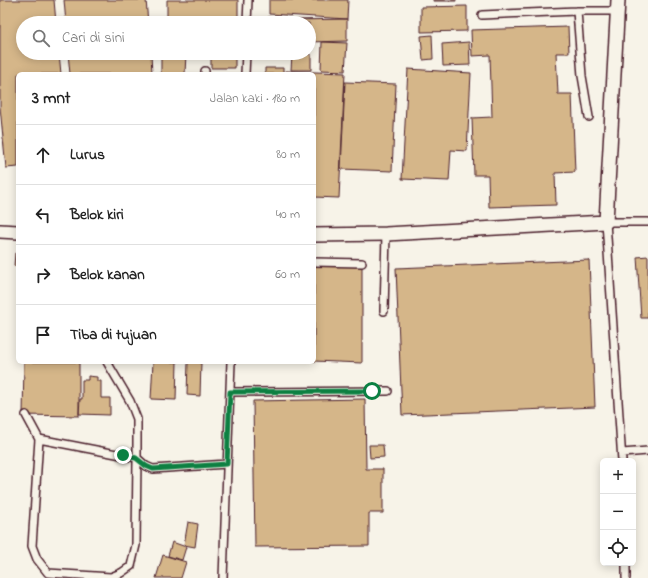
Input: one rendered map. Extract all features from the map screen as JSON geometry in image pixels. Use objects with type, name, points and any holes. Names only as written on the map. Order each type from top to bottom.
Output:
[{"type":"street","points":[[316,235],[386,234],[606,222],[618,6]]},
{"type":"street","points":[[0,231],[16,232]]},
{"type":"lane","points":[[247,16],[248,0]]},
{"type":"lane","points":[[482,15],[578,11],[618,6]]},
{"type":"lane","points":[[578,11],[582,76],[589,108],[589,117]]},
{"type":"lane","points":[[245,72],[246,60]]},
{"type":"lane","points":[[622,458],[606,222],[648,222]]},
{"type":"lane","points":[[384,311],[386,234]]},
{"type":"lane","points":[[316,262],[362,263]]},
{"type":"lane","points":[[26,415],[39,440],[32,546],[37,559],[48,573],[111,577],[121,574],[131,566],[136,545],[137,419],[130,401],[108,364]]},
{"type":"lane","points":[[226,578],[223,578],[231,364]]},
{"type":"lane","points":[[230,392],[388,391]]},
{"type":"lane","points":[[39,440],[136,458],[146,466],[153,469],[227,464]]},
{"type":"lane","points":[[622,453],[648,451]]},
{"type":"lane","points":[[626,566],[626,578]]},
{"type":"building","points":[[0,0],[54,0],[55,16],[16,16],[16,60],[60,60],[61,72],[16,72],[16,167],[6,168],[0,107]]},
{"type":"building","points":[[64,0],[146,0],[147,16],[65,16]]},
{"type":"building","points":[[167,0],[238,0],[238,16],[167,16]]},
{"type":"building","points":[[269,0],[348,0],[347,19],[269,14]]},
{"type":"building","points":[[456,0],[456,1],[433,1]]},
{"type":"building","points":[[467,6],[467,31],[421,32],[421,7]]},
{"type":"building","points":[[347,19],[347,41],[316,42],[316,20]]},
{"type":"building","points":[[568,27],[569,53],[556,53],[558,94],[572,94],[575,172],[555,173],[556,205],[489,207],[488,175],[474,175],[472,118],[492,117],[490,55],[472,56],[471,30]]},
{"type":"building","points":[[432,35],[433,59],[423,60],[421,36]]},
{"type":"building","points":[[322,42],[347,43],[345,71],[321,70]]},
{"type":"building","points":[[469,42],[470,65],[443,66],[442,44]]},
{"type":"building","points":[[69,60],[151,60],[152,72],[70,72]]},
{"type":"building","points":[[161,60],[186,60],[185,72],[161,72]]},
{"type":"building","points":[[211,60],[235,60],[235,68],[211,68]]},
{"type":"building","points":[[292,60],[311,60],[311,70],[291,70]]},
{"type":"building","points":[[265,68],[283,68],[283,72],[265,72]]},
{"type":"building","points":[[408,69],[471,73],[467,151],[451,150],[449,181],[402,179]]},
{"type":"building","points":[[285,71],[315,72],[285,72]]},
{"type":"building","points":[[316,72],[345,73],[339,198],[316,197]]},
{"type":"building","points":[[345,82],[396,84],[392,171],[341,169]]},
{"type":"building","points":[[15,253],[16,266],[14,266]]},
{"type":"building","points":[[648,256],[648,318],[641,318],[637,257]]},
{"type":"building","points":[[589,260],[595,407],[402,415],[396,268]]},
{"type":"building","points":[[316,266],[362,266],[362,363],[316,361]]},
{"type":"building","points":[[24,364],[79,364],[79,416],[23,415]]},
{"type":"building","points":[[153,364],[177,364],[176,400],[151,399]]},
{"type":"building","points":[[188,364],[201,364],[200,396],[187,395]]},
{"type":"building","points":[[88,376],[97,377],[97,381],[101,381],[101,398],[110,398],[110,415],[79,414],[80,399],[82,399],[82,380],[88,380]]},
{"type":"building","points":[[365,399],[366,469],[383,469],[383,513],[369,513],[369,546],[255,547],[253,401]]},
{"type":"building","points":[[369,445],[383,445],[384,457],[370,458]]},
{"type":"building","points":[[188,522],[198,524],[195,547],[184,545]]},
{"type":"building","points":[[172,542],[186,547],[182,560],[168,556]]},
{"type":"building","points":[[163,555],[186,562],[181,578],[156,578]]},
{"type":"route","points":[[123,455],[136,458],[146,466],[153,469],[227,464],[230,392],[372,391]]}]
